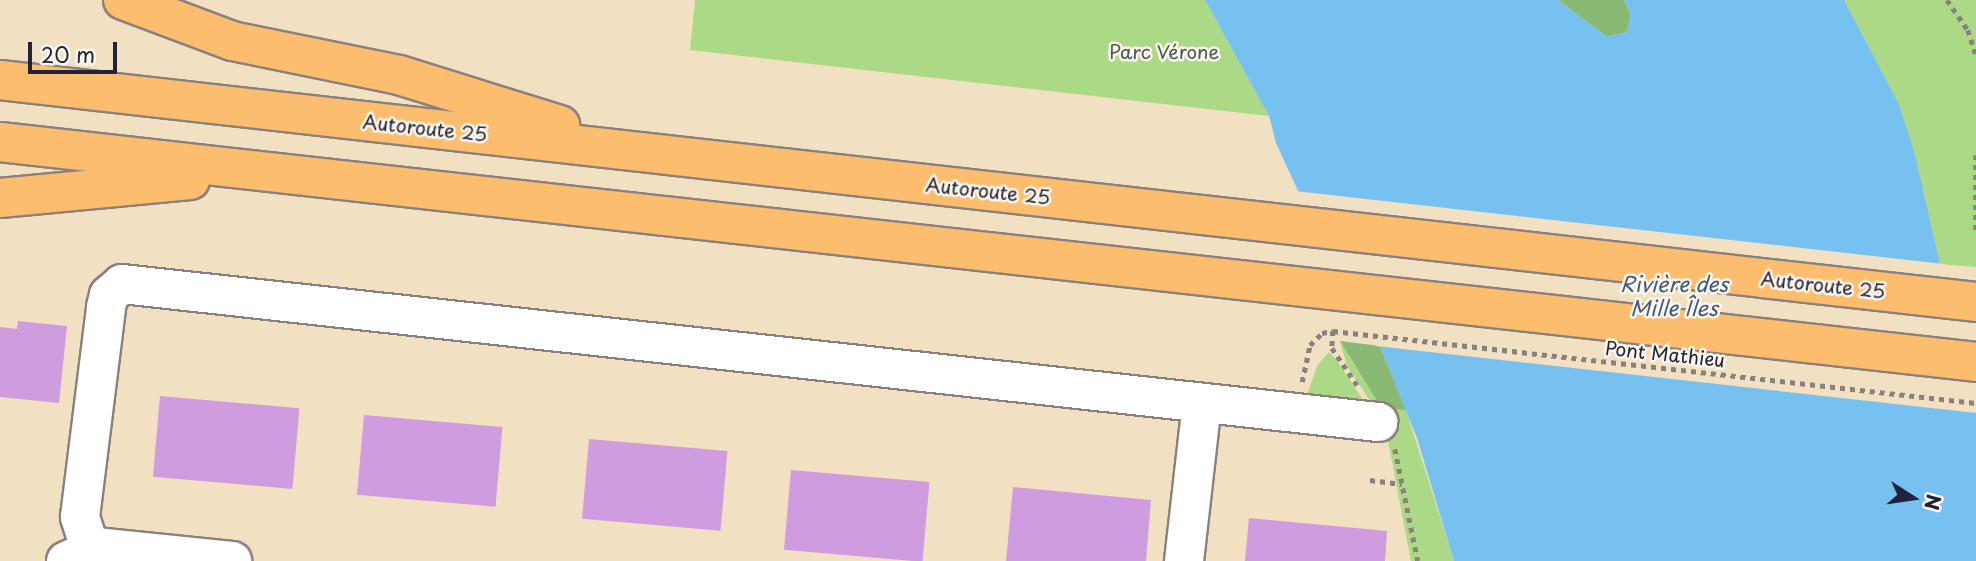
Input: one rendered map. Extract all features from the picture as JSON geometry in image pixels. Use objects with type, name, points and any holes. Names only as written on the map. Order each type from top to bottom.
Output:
[{"type":"highway","points":[[123,0],[232,41],[399,75],[649,152]]},
{"type":"highway","name":"Autoroute 25","points":[[0,80],[1976,302]]},
{"type":"highway","points":[[0,142],[1976,362]]},
{"type":"highway","points":[[0,198],[266,173]]},
{"type":"street","points":[[232,561],[78,555],[80,517],[106,307],[109,295],[122,284],[1202,403],[1371,410]]},
{"type":"street","points":[[1184,561],[1202,403]]},
{"type":"path","points":[[1947,0],[1968,30],[1976,54]]},
{"type":"path","points":[[1976,155],[1976,234]]},
{"type":"path","points":[[1301,388],[1310,345],[1322,333],[1333,331],[1332,348],[1393,441],[1418,561]]},
{"type":"path","name":"Pont Mathieu","points":[[1333,331],[1976,403]]},
{"type":"path","points":[[1370,480],[1402,484]]},
{"type":"green space","name":"Parc Vérone","points":[[695,0],[1205,0],[1269,116],[690,50]]},
{"type":"green space","points":[[1558,0],[1624,0],[1631,14],[1627,32],[1607,37]]},
{"type":"green space","points":[[1844,0],[1976,0],[1976,267],[1940,264],[1915,154],[1899,104]]},
{"type":"green space","points":[[1340,341],[1382,409],[1374,407],[1347,366]]},
{"type":"green space","points":[[1340,341],[1380,346],[1406,410],[1382,409]]},
{"type":"green space","points":[[1329,352],[1368,407],[1305,401],[1317,366]]},
{"type":"green space","points":[[1382,409],[1406,410],[1454,561],[1411,561]]},
{"type":"water","name":"Rivière des Mille Îles","points":[[1205,0],[1558,0],[1607,37],[1627,32],[1631,14],[1624,0],[1844,0],[1899,104],[1915,154],[1940,264],[1976,339],[1976,561],[1454,561],[1417,438],[1380,346],[1345,293],[1276,143],[1269,116]]},
{"type":"pier","points":[[1295,191],[1944,264],[1976,331],[1976,413],[1376,346],[1342,295]]},
{"type":"building","points":[[18,321],[67,326],[59,403],[0,397],[0,327],[17,329]]},
{"type":"building","points":[[160,396],[299,408],[292,489],[153,477]]},
{"type":"building","points":[[364,415],[502,427],[495,507],[357,495]]},
{"type":"building","points":[[589,439],[727,451],[720,531],[582,519]]},
{"type":"building","points":[[791,470],[929,482],[923,561],[784,550]]},
{"type":"building","points":[[1013,487],[1151,500],[1146,561],[1006,561]]},
{"type":"building","points":[[1249,518],[1387,531],[1385,561],[1245,561]]}]
